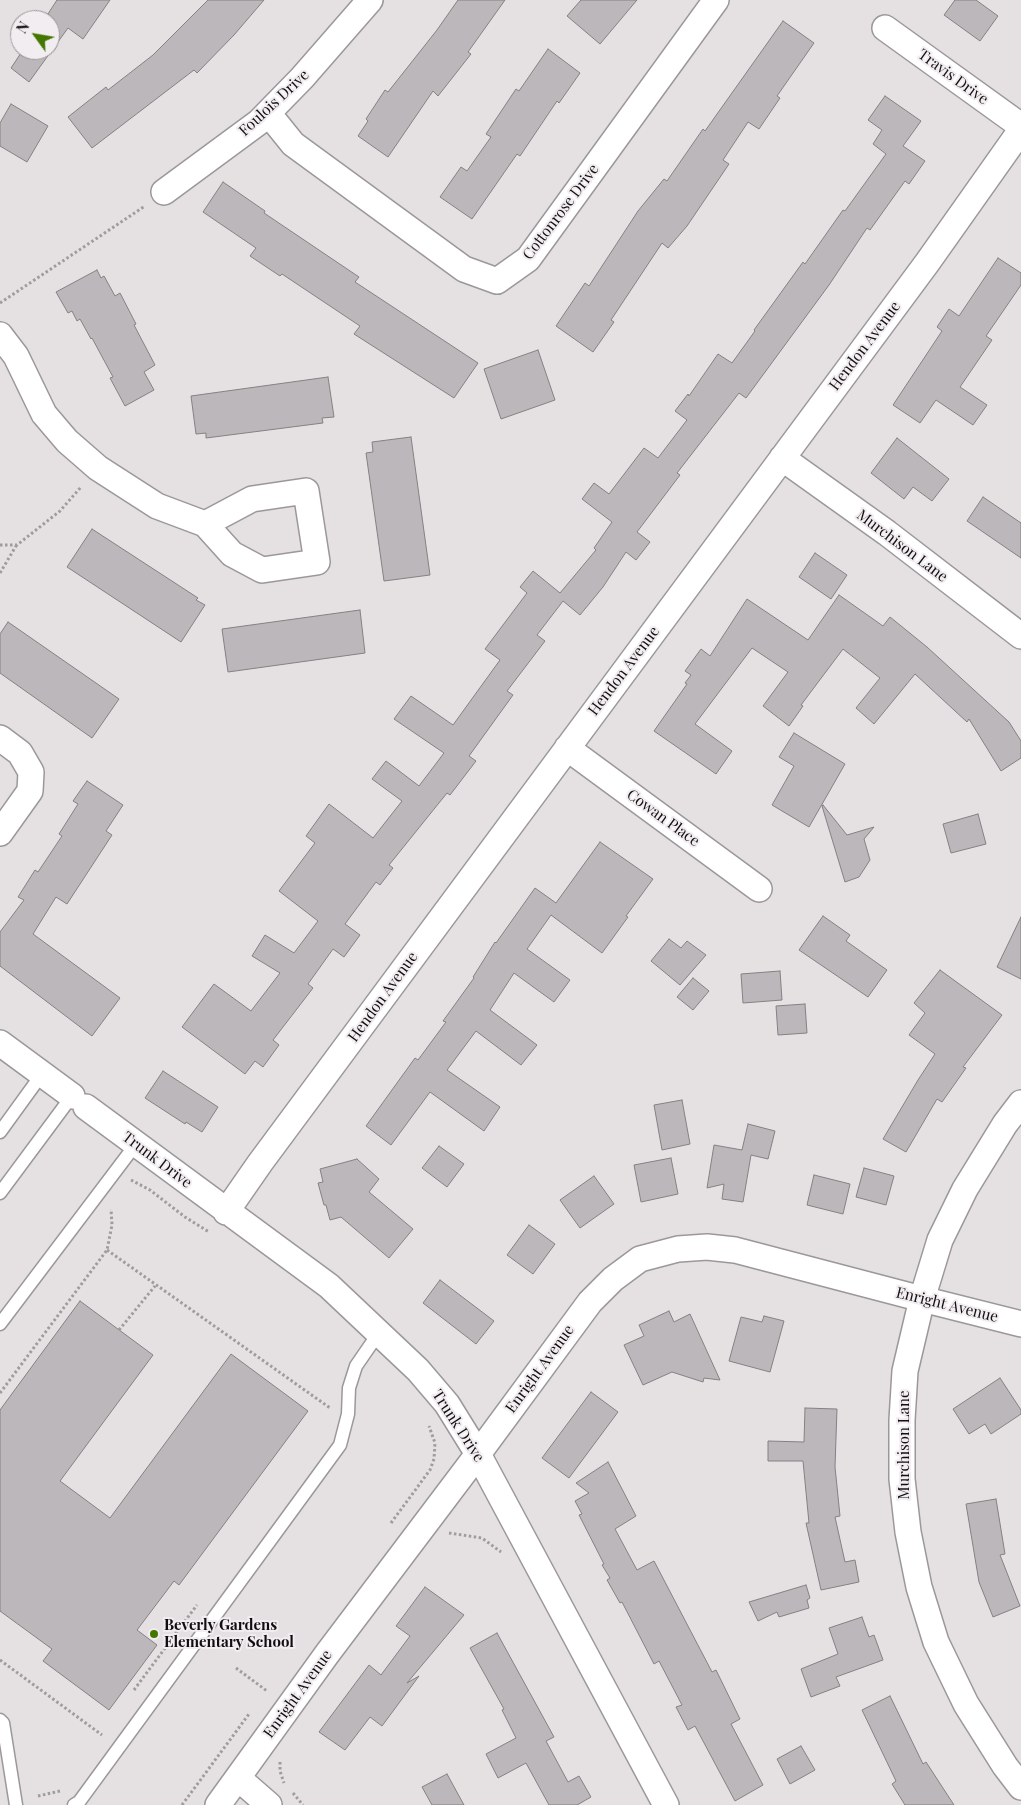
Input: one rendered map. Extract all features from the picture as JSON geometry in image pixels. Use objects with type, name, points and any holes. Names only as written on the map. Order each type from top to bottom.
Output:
[{"type":"street","name":"Foulois Drive","points":[[164,192],[259,122],[302,78],[370,0]]},
{"type":"street","name":"Cottonrose Drive","points":[[268,113],[293,144],[464,269],[497,281],[528,260],[716,0]]},
{"type":"street","name":"Travis Drive","points":[[884,28],[1021,126]]},
{"type":"street","name":"Hendon Avenue","points":[[226,1212],[260,1163],[927,263],[1021,130]]},
{"type":"street","points":[[0,335],[16,356],[44,414],[68,441],[98,468],[156,506],[205,524]]},
{"type":"street","name":"Murchison Lane","points":[[782,458],[894,539],[1021,636]]},
{"type":"street","points":[[0,738],[20,753],[31,772],[30,791],[0,833]]},
{"type":"street","name":"Cowan Place","points":[[567,748],[759,889]]},
{"type":"street","name":"Trunk Drive","points":[[0,1043],[226,1212],[329,1286],[418,1370],[447,1404],[478,1454],[666,1805]]},
{"type":"street","name":"Murchison Lane","points":[[1021,1103],[1005,1124],[965,1188],[940,1240],[922,1300],[905,1371],[902,1420],[902,1479],[910,1541],[919,1587],[936,1642],[966,1704],[1005,1766],[1021,1787]]},
{"type":"street","name":"Enright Avenue","points":[[218,1805],[327,1654],[590,1302],[613,1279],[640,1259],[678,1249],[707,1247],[735,1250],[922,1300],[1021,1324]]},
{"type":"street","points":[[238,1778],[269,1805]]},
{"type":"lane","points":[[0,1132],[42,1074]]},
{"type":"lane","points":[[0,1193],[79,1102]]},
{"type":"lane","points":[[0,1324],[136,1144]]},
{"type":"lane","points":[[74,1805],[79,1802],[340,1445],[348,1414],[349,1388],[356,1366],[378,1334]]},
{"type":"lane","points":[[0,1720],[3,1723],[16,1805]]},
{"type":"path","points":[[0,303],[164,192]]},
{"type":"path","points":[[0,573],[16,545],[60,510],[98,468]]},
{"type":"path","points":[[0,545],[16,545]]},
{"type":"path","points":[[129,1178],[150,1190],[185,1217],[212,1234]]},
{"type":"path","points":[[0,1392],[107,1250],[112,1225],[111,1203]]},
{"type":"path","points":[[107,1250],[155,1286],[334,1411]]},
{"type":"path","points":[[119,1330],[155,1286]]},
{"type":"path","points":[[388,1527],[430,1470],[434,1459],[436,1443],[425,1420]]},
{"type":"path","points":[[443,1538],[450,1533],[482,1538],[500,1551],[504,1559]]},
{"type":"path","points":[[129,1698],[197,1604]]},
{"type":"path","points":[[0,1660],[102,1736],[108,1728]]},
{"type":"path","points":[[236,1668],[267,1691]]},
{"type":"path","points":[[262,1697],[272,1683]]},
{"type":"path","points":[[182,1805],[252,1710]]},
{"type":"path","points":[[280,1759],[280,1772],[283,1782],[303,1805]]},
{"type":"path","points":[[38,1796],[64,1790]]},
{"type":"building","points":[[57,0],[110,0],[83,39],[68,28],[60,39],[60,10],[50,10]]},
{"type":"building","points":[[208,0],[264,0],[234,35],[197,73],[194,70],[92,148],[68,117],[106,87],[108,90],[153,55]]},
{"type":"building","points":[[458,0],[505,0],[468,52],[471,54],[438,96],[433,91],[388,157],[358,136],[368,121],[366,119],[385,90],[388,92]]},
{"type":"building","points":[[581,0],[637,0],[600,44],[567,16]]},
{"type":"building","points":[[955,0],[976,0],[998,16],[980,41],[944,15]]},
{"type":"building","points":[[783,21],[814,43],[777,96],[780,98],[759,129],[748,122],[723,160],[729,164],[687,226],[668,248],[662,243],[611,320],[614,322],[593,352],[556,326],[585,283],[589,286],[638,211],[664,179],[667,181],[703,129],[705,131]]},
{"type":"building","points":[[548,49],[580,73],[559,103],[557,101],[520,156],[517,154],[472,219],[440,197],[461,167],[467,171],[491,137],[486,134],[516,89],[519,91]]},
{"type":"building","points":[[16,60],[45,60],[29,82],[11,68]]},
{"type":"building","points":[[885,96],[921,121],[903,146],[925,161],[909,184],[905,181],[870,230],[867,228],[829,285],[746,398],[739,393],[677,473],[680,475],[637,532],[650,542],[636,560],[626,552],[603,587],[580,615],[563,601],[537,635],[545,641],[507,691],[513,695],[469,756],[476,761],[450,795],[447,793],[389,865],[393,868],[380,885],[376,882],[345,924],[360,935],[344,957],[333,949],[308,984],[313,988],[273,1040],[279,1045],[263,1067],[255,1061],[245,1074],[182,1027],[214,984],[251,1011],[280,973],[252,956],[265,935],[294,953],[318,921],[279,891],[315,843],[306,836],[329,804],[373,838],[402,801],[372,779],[386,761],[419,786],[444,753],[394,719],[411,696],[453,725],[500,660],[485,649],[527,593],[520,587],[533,571],[560,593],[596,550],[594,548],[612,522],[582,499],[594,483],[609,494],[644,448],[658,458],[687,420],[675,411],[688,394],[689,396],[718,354],[732,363],[803,262],[805,264],[886,154],[873,144],[882,130],[868,120]]},
{"type":"building","points":[[11,104],[48,126],[27,162],[0,146],[0,123]]},
{"type":"building","points":[[223,182],[265,211],[264,213],[359,277],[355,282],[478,363],[454,398],[354,334],[360,326],[282,274],[280,276],[250,256],[256,248],[203,212]]},
{"type":"building","points":[[998,258],[1021,273],[1021,285],[986,336],[992,340],[960,387],[987,405],[973,425],[936,400],[920,423],[893,405],[942,331],[937,327],[949,309],[959,316]]},
{"type":"building","points":[[97,270],[101,278],[104,276],[115,296],[120,293],[155,365],[144,372],[154,390],[125,406],[110,378],[113,377],[92,338],[80,319],[77,321],[72,311],[68,313],[56,292]]},
{"type":"building","points":[[538,350],[555,400],[501,419],[484,369]]},
{"type":"building","points":[[328,377],[334,417],[322,418],[323,423],[206,438],[206,433],[196,434],[191,396]]},
{"type":"building","points":[[411,437],[430,575],[384,581],[366,453],[373,452],[372,442]]},
{"type":"building","points":[[897,438],[949,479],[932,501],[913,487],[904,499],[871,473]]},
{"type":"building","points":[[983,497],[1021,523],[1021,558],[967,521]]},
{"type":"building","points":[[92,529],[198,598],[196,600],[205,605],[181,642],[67,567]]},
{"type":"building","points":[[815,553],[847,575],[831,599],[799,577]]},
{"type":"building","points":[[839,595],[883,626],[890,617],[927,647],[1009,722],[1021,741],[1021,758],[1001,771],[969,719],[967,722],[915,674],[874,724],[856,708],[880,678],[843,649],[801,705],[803,706],[789,726],[763,706],[788,672],[752,648],[695,724],[732,751],[716,774],[654,731],[687,684],[685,683],[691,675],[685,671],[701,649],[710,656],[747,599],[808,640]]},
{"type":"building","points":[[360,610],[365,653],[228,672],[222,629]]},
{"type":"building","points":[[8,622],[119,699],[92,738],[0,673],[0,634]]},
{"type":"building","points":[[794,733],[845,764],[809,827],[772,805],[794,766],[779,757]]},
{"type":"building","points":[[87,781],[123,805],[106,831],[112,835],[67,904],[56,897],[33,934],[120,998],[92,1036],[0,966],[0,932],[24,900],[18,897],[35,870],[38,872],[62,836],[59,834],[78,804],[73,801]]},
{"type":"building","points":[[823,805],[847,835],[874,827],[864,839],[870,860],[859,877],[845,882]]},
{"type":"building","points":[[978,814],[986,844],[951,853],[943,824]]},
{"type":"building","points":[[600,842],[653,879],[602,953],[551,915],[527,949],[570,980],[554,1002],[514,973],[490,1010],[537,1045],[521,1065],[476,1031],[447,1070],[500,1107],[484,1131],[430,1092],[391,1145],[366,1126],[415,1058],[418,1060],[446,1022],[443,1021],[474,978],[495,942],[535,888],[556,903]]},
{"type":"building","points":[[823,916],[850,935],[846,941],[887,970],[868,997],[799,950]]},
{"type":"building","points":[[1021,917],[1021,979],[997,967]]},
{"type":"building","points":[[669,939],[681,948],[687,941],[706,955],[680,985],[651,961]]},
{"type":"building","points":[[940,970],[1002,1015],[963,1067],[966,1068],[942,1102],[937,1099],[906,1152],[883,1139],[935,1054],[909,1035],[925,1013],[914,1003]]},
{"type":"building","points":[[780,971],[782,1000],[743,1003],[741,974]]},
{"type":"building","points":[[693,978],[709,991],[693,1010],[677,997]]},
{"type":"building","points":[[805,1004],[807,1033],[778,1035],[776,1006]]},
{"type":"building","points":[[163,1071],[218,1107],[202,1132],[186,1122],[185,1124],[145,1098]]},
{"type":"building","points":[[682,1100],[690,1144],[662,1150],[654,1105]]},
{"type":"building","points":[[748,1124],[775,1131],[768,1159],[751,1155],[743,1202],[722,1199],[724,1184],[707,1188],[714,1145],[742,1150]]},
{"type":"building","points":[[439,1146],[464,1164],[447,1187],[422,1168]]},
{"type":"building","points":[[671,1158],[678,1194],[641,1202],[634,1165]]},
{"type":"building","points":[[357,1159],[379,1179],[369,1192],[413,1229],[389,1258],[341,1217],[330,1220],[326,1205],[324,1205],[318,1183],[323,1182],[320,1169]]},
{"type":"building","points":[[864,1168],[894,1176],[886,1205],[856,1197]]},
{"type":"building","points":[[814,1175],[850,1184],[843,1214],[807,1205]]},
{"type":"building","points":[[594,1176],[614,1204],[580,1228],[560,1200]]},
{"type":"building","points":[[529,1225],[555,1244],[533,1274],[507,1255]]},
{"type":"building","points":[[440,1280],[494,1321],[476,1344],[423,1303]]},
{"type":"building","points":[[80,1301],[153,1355],[60,1481],[110,1518],[231,1354],[308,1411],[179,1585],[174,1581],[137,1630],[157,1645],[109,1710],[43,1661],[52,1649],[0,1611],[0,1410]]},
{"type":"building","points":[[669,1311],[674,1322],[690,1314],[720,1380],[704,1378],[703,1382],[672,1372],[643,1385],[624,1345],[644,1336],[639,1325]]},
{"type":"building","points":[[764,1316],[784,1321],[770,1372],[729,1361],[741,1317],[762,1322]]},
{"type":"building","points":[[1000,1378],[1021,1410],[1021,1414],[991,1434],[985,1424],[969,1434],[953,1409]]},
{"type":"building","points":[[591,1392],[618,1412],[569,1478],[542,1458]]},
{"type":"building","points":[[805,1408],[837,1409],[835,1467],[840,1516],[835,1517],[845,1562],[855,1560],[859,1582],[821,1590],[806,1523],[809,1523],[803,1461],[768,1461],[768,1441],[804,1442]]},
{"type":"building","points":[[608,1462],[636,1516],[615,1529],[637,1570],[654,1561],[712,1672],[716,1670],[740,1719],[731,1724],[763,1785],[735,1801],[695,1726],[688,1730],[676,1707],[682,1705],[659,1661],[654,1664],[622,1602],[620,1603],[607,1580],[610,1578],[602,1565],[604,1564],[579,1515],[582,1514],[575,1501],[589,1493],[576,1483]]},
{"type":"building","points":[[996,1499],[1005,1554],[1000,1555],[1020,1606],[993,1617],[979,1582],[966,1504]]},
{"type":"building","points":[[806,1585],[810,1598],[807,1600],[809,1608],[779,1617],[777,1612],[758,1621],[749,1602]]},
{"type":"building","points":[[425,1587],[464,1615],[407,1683],[419,1676],[382,1726],[370,1717],[345,1750],[319,1732],[369,1665],[381,1675],[410,1636],[396,1626]]},
{"type":"building","points":[[862,1617],[869,1637],[874,1635],[883,1660],[836,1677],[840,1686],[811,1697],[801,1669],[838,1654],[829,1628]]},
{"type":"building","points":[[497,1633],[554,1737],[546,1741],[568,1782],[579,1776],[591,1797],[577,1805],[549,1805],[526,1763],[498,1778],[486,1754],[516,1738],[502,1710],[504,1709],[470,1648]]},
{"type":"building","points":[[890,1696],[923,1764],[926,1762],[954,1805],[905,1805],[892,1784],[896,1781],[862,1710]]},
{"type":"building","points":[[801,1746],[815,1770],[790,1784],[777,1759]]},
{"type":"building","points":[[447,1774],[464,1805],[432,1805],[422,1787]]},
{"type":"place","name":"Beverly Gardens Elementary School","points":[[154,1634]]}]
